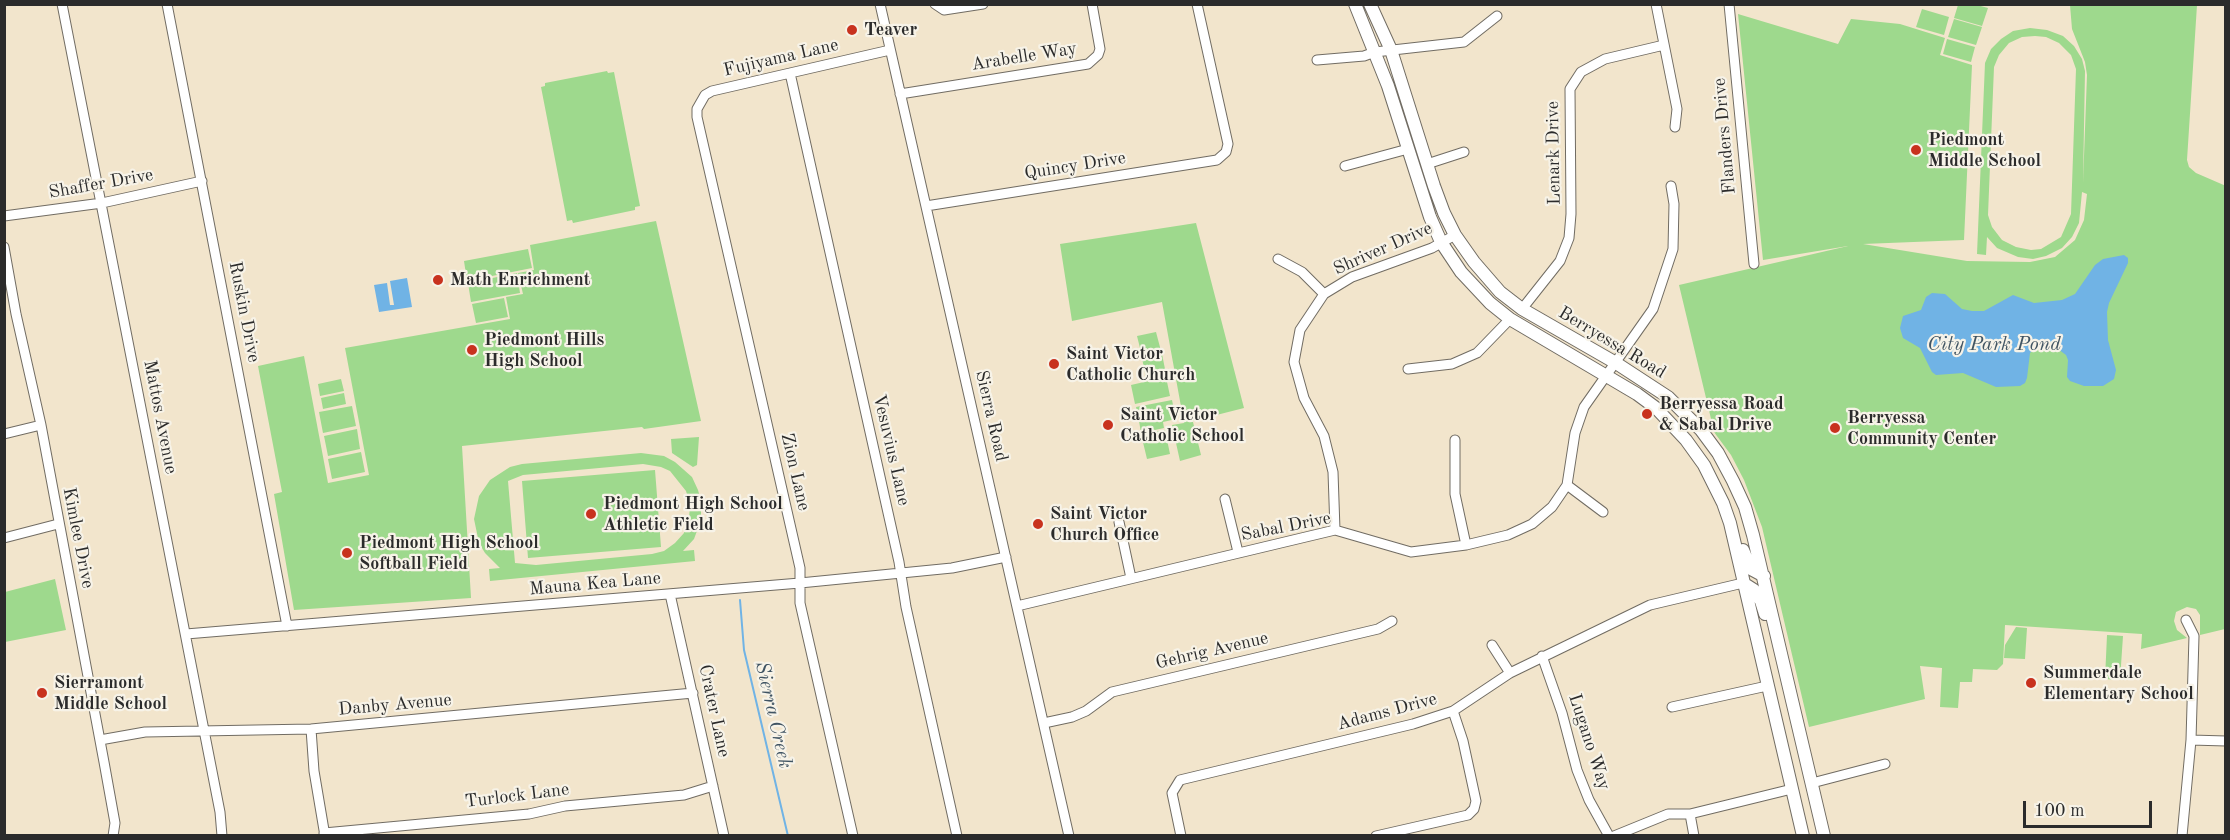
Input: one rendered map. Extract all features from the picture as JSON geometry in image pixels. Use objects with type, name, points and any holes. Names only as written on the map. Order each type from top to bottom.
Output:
[{"type":"main road","name":"Berryessa Road","points":[[1355,4],[1375,52],[1421,194],[1442,242],[1461,272],[1490,303],[1510,319],[1637,394],[1656,408],[1686,440],[1704,465],[1720,496],[1733,537],[1803,836]]},
{"type":"main road","name":"Berryessa Road","points":[[1371,4],[1391,50],[1444,213],[1455,235],[1486,277],[1500,292],[1522,309],[1616,363],[1668,397],[1701,430],[1718,453],[1745,507],[1764,576],[1824,836]]},
{"type":"main road","points":[[1733,537],[1743,547],[1751,569],[1764,576]]},
{"type":"main road","points":[[1743,583],[1754,590],[1761,600],[1770,639],[1784,665]]},
{"type":"street","name":"Mattos Avenue","points":[[62,4],[205,731],[220,812],[222,836]]},
{"type":"street","name":"Ruskin Drive","points":[[167,4],[287,626]]},
{"type":"street","name":"Sierra Road","points":[[880,4],[1069,836]]},
{"type":"street","points":[[936,6],[944,10],[983,4]]},
{"type":"street","name":"Arabelle Way","points":[[900,94],[1088,64],[1100,50],[1092,4]]},
{"type":"street","name":"Quincy Drive","points":[[926,206],[1217,160],[1226,152],[1228,144],[1197,4]]},
{"type":"street","points":[[1656,4],[1677,109],[1675,127]]},
{"type":"street","name":"Flanders Drive","points":[[1729,4],[1754,264]]},
{"type":"street","points":[[1317,60],[1464,42],[1497,16]]},
{"type":"street","name":"Lenark Drive","points":[[1522,309],[1560,261],[1569,238],[1571,214],[1570,89],[1581,72],[1605,59],[1664,45]]},
{"type":"street","name":"Fujiyama Lane","points":[[696,117],[700,101],[712,91],[890,50]]},
{"type":"street","name":"Vesuvius Lane","points":[[790,73],[957,836]]},
{"type":"street","name":"Zion Lane","points":[[696,117],[800,568],[800,603],[853,836]]},
{"type":"street","points":[[1345,166],[1408,149]]},
{"type":"street","points":[[1427,164],[1464,152]]},
{"type":"street","name":"Shaffer Drive","points":[[4,216],[102,203],[202,181]]},
{"type":"street","name":"Sabal Drive","points":[[1017,606],[1335,530],[1382,546],[1411,552],[1466,545],[1508,535],[1532,524],[1552,507],[1567,485],[1575,434],[1584,407],[1653,309],[1673,249],[1674,204],[1671,186]]},
{"type":"street","name":"Shriver Drive","points":[[1335,530],[1333,472],[1324,436],[1304,398],[1294,363],[1300,330],[1324,294],[1352,277],[1432,248],[1455,235]]},
{"type":"street","name":"Kimlee Drive","points":[[4,247],[16,314],[41,425],[100,740],[115,823],[113,836]]},
{"type":"street","points":[[1278,259],[1302,272],[1324,294]]},
{"type":"street","points":[[5,317],[16,314]]},
{"type":"street","points":[[1408,369],[1452,364],[1476,353],[1510,319]]},
{"type":"street","points":[[4,434],[41,425]]},
{"type":"street","points":[[1455,440],[1455,494],[1466,545]]},
{"type":"street","points":[[1567,485],[1603,512]]},
{"type":"street","points":[[1225,499],[1238,552]]},
{"type":"street","points":[[1119,522],[1131,578]]},
{"type":"street","points":[[4,538],[58,524]]},
{"type":"street","name":"Mauna Kea Lane","points":[[186,634],[800,583],[952,568],[1006,556]]},
{"type":"street","name":"Adams Drive","points":[[1180,836],[1172,793],[1180,780],[1413,724],[1453,711],[1510,673],[1650,605],[1743,583]]},
{"type":"street","name":"Crater Lane","points":[[670,594],[724,836]]},
{"type":"street","points":[[2182,836],[2191,740],[2194,636],[2186,620]]},
{"type":"street","name":"Gehrig Avenue","points":[[1044,723],[1072,717],[1086,711],[1112,692],[1378,629],[1392,621]]},
{"type":"street","points":[[1492,645],[1510,673]]},
{"type":"street","name":"Lugano Way","points":[[1542,656],[1562,713],[1577,770],[1589,800],[1611,836]]},
{"type":"street","points":[[1672,707],[1767,686]]},
{"type":"street","name":"Danby Avenue","points":[[100,740],[145,732],[311,729],[693,693]]},
{"type":"street","points":[[1376,836],[1468,815],[1474,809],[1476,801],[1463,741],[1453,711]]},
{"type":"street","points":[[311,729],[314,771],[325,834]]},
{"type":"street","points":[[2191,740],[2226,741]]},
{"type":"street","points":[[1812,783],[1886,764]]},
{"type":"street","name":"Turlock Lane","points":[[325,834],[529,814],[565,806],[684,795],[712,786]]},
{"type":"street","points":[[1611,836],[1668,814],[1690,814],[1792,789]]},
{"type":"street","points":[[1690,814],[1694,836]]},
{"type":"green space","points":[[1958,5],[1977,5],[1988,8],[1982,26],[1954,18]]},
{"type":"green space","points":[[2070,5],[2197,5],[2187,160],[2189,167],[2196,173],[2226,186],[2225,629],[2200,635],[2200,615],[2196,609],[2187,607],[2176,612],[2174,621],[2177,630],[2187,638],[2141,649],[2142,634],[2005,625],[2003,664],[1997,670],[1973,669],[1972,682],[1960,682],[1958,708],[1940,707],[1942,668],[1920,666],[1925,699],[1809,727],[1762,527],[1744,480],[1731,455],[1711,428],[1712,423],[1679,285],[1848,246],[1763,260],[1738,14],[1838,44],[1851,19],[1900,24],[1945,38],[1940,55],[1972,65],[1964,240],[1863,244],[1967,261],[2030,262],[2055,257],[2075,240],[2084,220],[2087,194],[2082,192],[2079,223],[2072,237],[2062,248],[2046,256],[2033,259],[2018,257],[1997,248],[1987,237],[1986,255],[1977,254],[1985,63],[1991,49],[2013,31],[2030,28],[2047,30],[2063,36],[2074,46],[2082,59],[2085,71],[2083,183],[2087,75],[2085,62],[2072,29]],"holes":[[[2022,37],[2046,37],[2059,43],[2071,55],[2076,69],[2071,214],[2061,237],[2041,249],[2031,250],[2016,247],[2002,240],[1992,227],[1988,215],[1994,67],[1999,55],[2009,43]]]},
{"type":"green space","points":[[1922,9],[1949,17],[1944,35],[1916,27]]},
{"type":"green space","points":[[1954,19],[1982,27],[1976,45],[1948,37]]},
{"type":"green space","points":[[1947,39],[1975,47],[1971,62],[1943,54]]},
{"type":"green space","points":[[607,71],[608,73],[614,72],[640,206],[635,207],[635,210],[573,223],[572,220],[567,221],[541,87],[545,86],[545,83]]},
{"type":"green space","points":[[656,221],[701,421],[644,429],[642,427],[462,446],[471,598],[294,610],[274,494],[282,492],[258,366],[304,356],[328,483],[369,475],[345,348],[510,319],[506,297],[523,294],[518,273],[534,270],[530,245]]},
{"type":"green space","points":[[1196,223],[1244,408],[1189,422],[1193,422],[1201,455],[1180,461],[1172,425],[1184,423],[1162,302],[1072,321],[1060,244]]},
{"type":"green space","points":[[528,249],[532,268],[467,281],[464,261]]},
{"type":"green space","points":[[517,273],[520,293],[471,302],[468,283]]},
{"type":"green space","points":[[504,298],[508,317],[476,323],[472,304]]},
{"type":"green space","points":[[1156,332],[1161,351],[1142,356],[1137,336]]},
{"type":"green space","points":[[1162,354],[1166,374],[1146,378],[1142,358]]},
{"type":"green space","points":[[1166,377],[1170,396],[1135,404],[1131,385]]},
{"type":"green space","points":[[341,379],[344,391],[320,396],[318,384]]},
{"type":"green space","points":[[344,393],[346,404],[323,409],[321,398]]},
{"type":"green space","points":[[1172,400],[1176,419],[1163,422],[1164,428],[1141,433],[1139,421],[1155,417],[1138,419],[1136,407]]},
{"type":"green space","points":[[352,406],[356,426],[323,433],[319,412]]},
{"type":"green space","points":[[357,429],[360,449],[328,456],[324,436]]},
{"type":"green space","points":[[1165,430],[1170,454],[1147,459],[1141,434]]},
{"type":"green space","points":[[699,437],[697,465],[693,467],[672,453],[671,439]]},
{"type":"green space","points":[[361,452],[365,472],[332,479],[328,459]]},
{"type":"green space","points":[[641,453],[664,456],[675,462],[692,477],[701,501],[701,520],[694,539],[683,551],[694,550],[695,561],[490,581],[489,569],[500,568],[485,553],[479,543],[474,519],[479,496],[490,480],[510,467]],"holes":[[[643,464],[670,471],[686,491],[690,504],[689,519],[684,533],[664,551],[536,565],[515,563],[508,481],[523,475]]]},
{"type":"green space","name":"Piedmont High School Athletic Field","points":[[655,470],[661,547],[528,558],[522,481]]},
{"type":"green space","points":[[55,579],[66,630],[5,642],[5,592]]},
{"type":"green space","points":[[2016,627],[2027,628],[2025,659],[2004,658],[2005,645]]},
{"type":"green space","points":[[2107,635],[2123,636],[2120,680],[2105,679]]},
{"type":"water","name":"City Park Pond","points":[[2124,255],[2128,258],[2128,263],[2107,312],[2108,340],[2116,370],[2114,379],[2103,386],[2084,386],[2070,381],[2067,377],[2066,355],[2058,349],[2049,347],[2034,349],[2030,353],[2027,378],[2020,386],[1996,387],[1963,373],[1936,375],[1932,372],[1920,348],[1903,338],[1900,328],[1903,316],[1921,310],[1926,297],[1932,293],[1945,294],[1962,309],[1972,311],[1984,311],[2013,295],[2034,303],[2062,300],[2075,294],[2095,265],[2103,259]]},
{"type":"water","points":[[407,278],[412,307],[379,312],[374,285],[387,283],[390,305],[394,305],[390,281]]},
{"type":"waterway","name":"Sierra Creek","points":[[740,600],[744,650],[788,836]]},
{"type":"place","name":"Teaver","points":[[852,30]]},
{"type":"place","name":"Piedmont Middle School","points":[[1916,150]]},
{"type":"place","name":"Math Enrichment","points":[[438,280]]},
{"type":"place","name":"Piedmont Hills High School","points":[[472,350]]},
{"type":"place","name":"Saint Victor Catholic Church","points":[[1054,364]]},
{"type":"place","name":"Berryessa Road & Sabal Drive","points":[[1647,414]]},
{"type":"place","name":"Saint Victor Catholic School","points":[[1108,425]]},
{"type":"place","name":"Berryessa Community Center","points":[[1835,428]]},
{"type":"place","name":"Piedmont High School Athletic Field","points":[[591,514]]},
{"type":"place","name":"Saint Victor Church Office","points":[[1038,524]]},
{"type":"place","name":"Piedmont High School Softball Field","points":[[347,553]]},
{"type":"place","name":"Summerdale Elementary School","points":[[2031,683]]},
{"type":"place","name":"Sierramont Middle School","points":[[42,693]]}]
